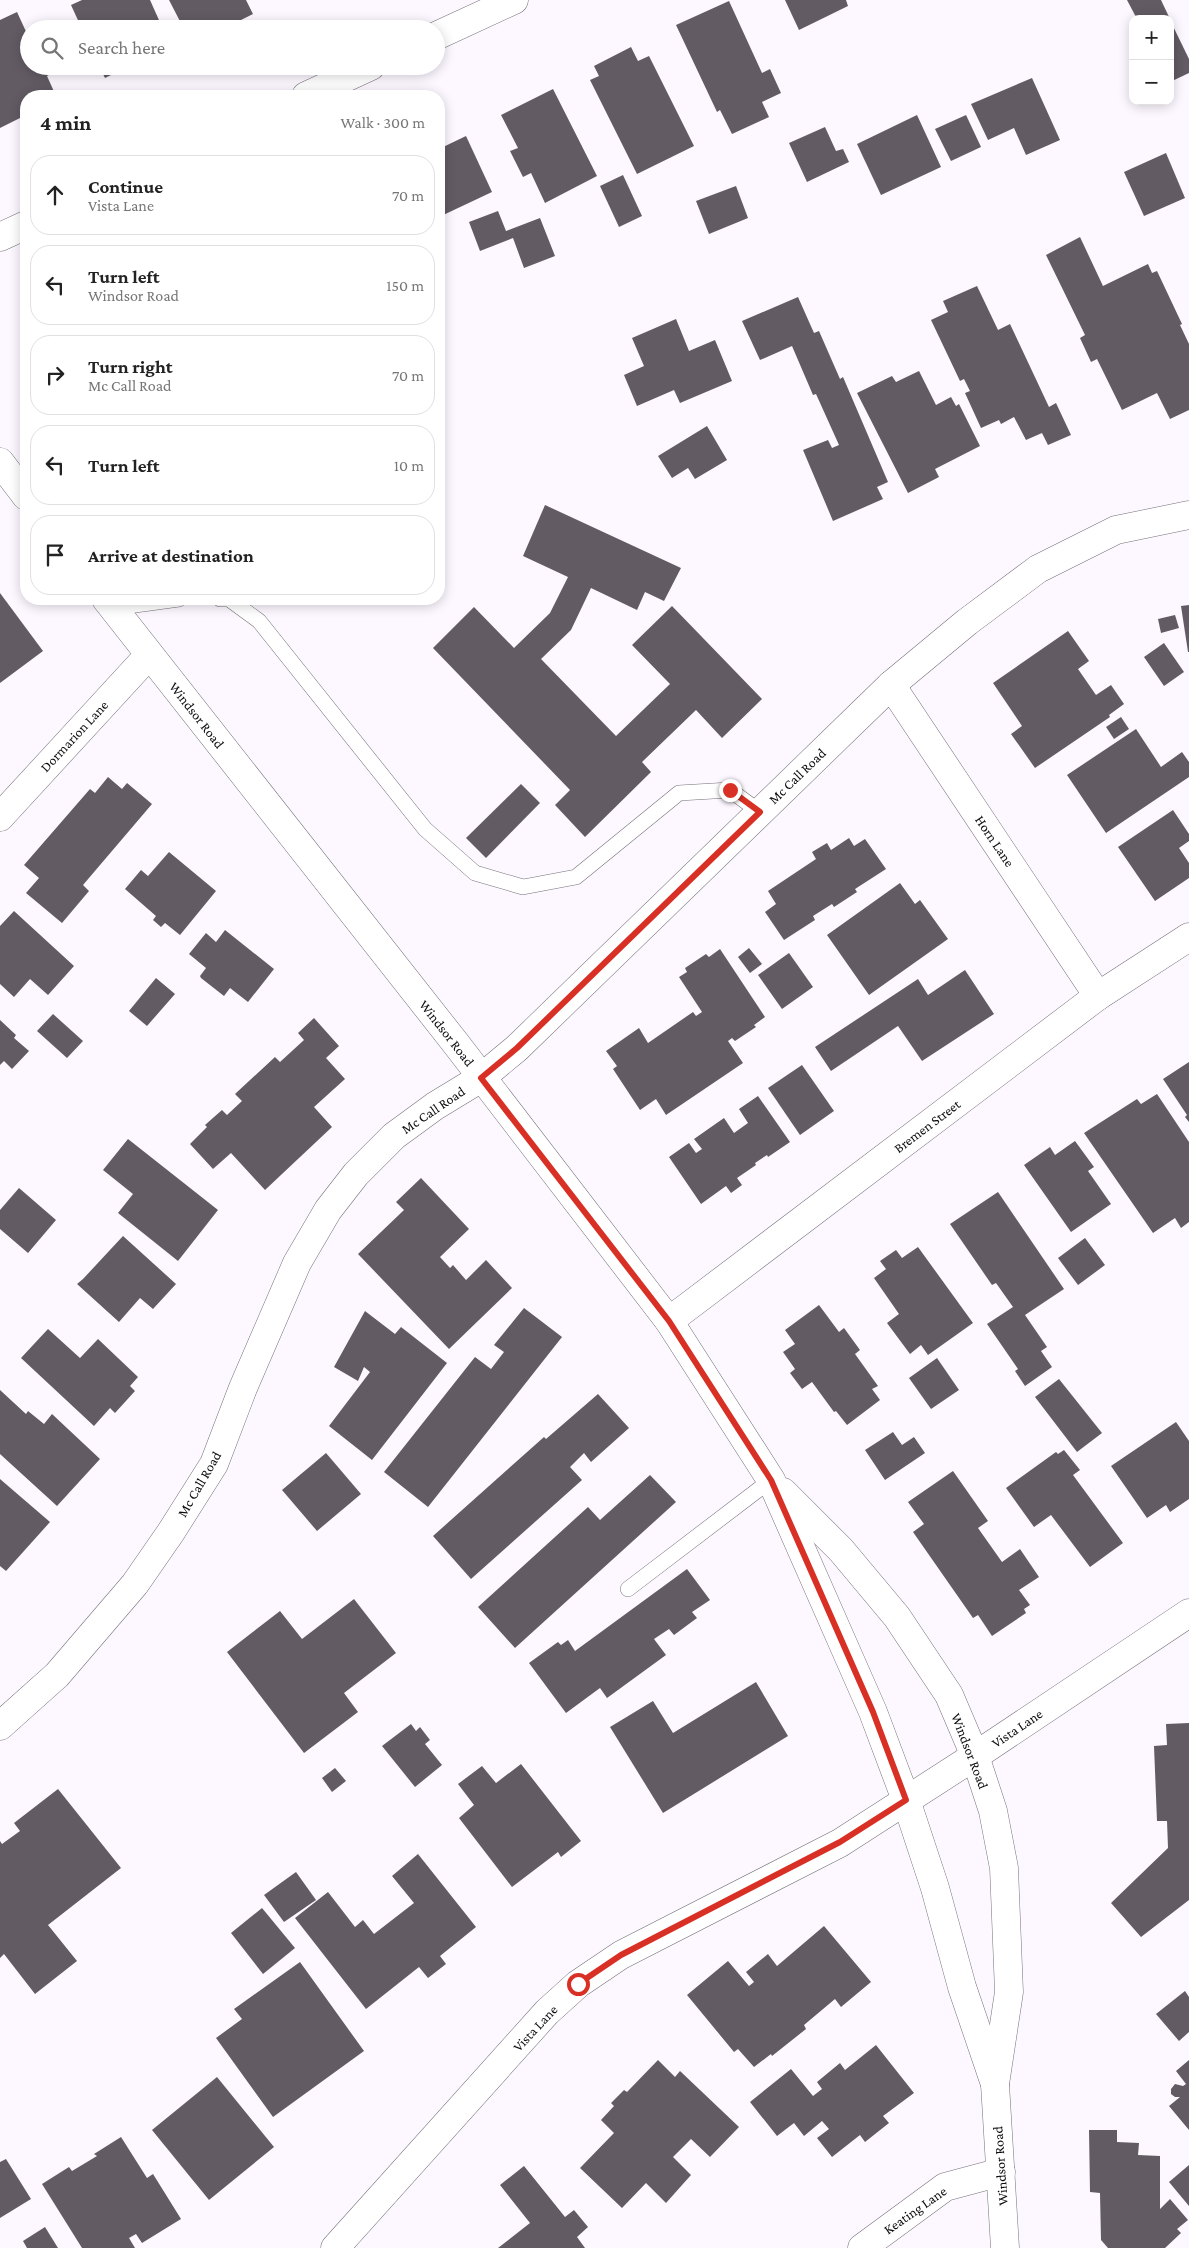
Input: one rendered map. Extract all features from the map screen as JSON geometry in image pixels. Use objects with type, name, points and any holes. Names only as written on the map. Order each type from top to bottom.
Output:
[{"type":"street","points":[[445,32],[514,0]]},
{"type":"street","points":[[319,90],[352,75]]},
{"type":"street","points":[[0,237],[20,228]]},
{"type":"street","points":[[0,462],[20,488]]},
{"type":"street","name":"Mc Call Road","points":[[0,1726],[57,1674],[135,1584],[171,1532],[214,1464],[243,1388],[297,1264],[328,1210],[356,1174],[394,1136],[435,1106],[481,1078],[517,1048],[891,685],[966,622],[1038,569],[1116,530],[1189,515]]},
{"type":"street","name":"Windsor Road","points":[[111,605],[669,1321],[771,1480],[873,1712],[906,1800],[935,1888],[962,1987],[994,2084],[1005,2248]]},
{"type":"street","name":"Dormarion Lane","points":[[0,816],[149,654]]},
{"type":"street","name":"Horn Lane","points":[[891,685],[1098,996]]},
{"type":"street","name":"Bremen Street","points":[[669,1321],[1098,996],[1189,937]]},
{"type":"street","name":"Windsor Road","points":[[771,1480],[841,1550],[897,1616],[949,1695],[975,1756],[992,1811],[1004,1868],[1009,1992],[994,2084]]},
{"type":"street","name":"Vista Lane","points":[[335,2248],[547,2012],[578,1984],[621,1955],[840,1842],[975,1756],[1189,1613]]},
{"type":"street","name":"Keating Lane","points":[[862,2248],[945,2186],[1001,2172]]},
{"type":"lane","points":[[237,605],[259,621],[425,829],[475,873],[523,888],[576,877],[679,793],[730,790],[760,812]]},
{"type":"lane","points":[[628,1588],[771,1480]]},
{"type":"building","points":[[82,0],[150,0],[159,20],[78,20],[71,5]]},
{"type":"building","points":[[169,0],[246,0],[253,14],[241,20],[179,20]]},
{"type":"building","points":[[785,0],[846,0],[848,6],[799,30]]},
{"type":"building","points":[[1127,0],[1161,0],[1168,15],[1135,15]]},
{"type":"building","points":[[729,1],[762,73],[770,69],[781,93],[762,102],[769,117],[732,134],[720,110],[717,112],[676,25]]},
{"type":"building","points":[[17,12],[21,20],[20,75],[49,75],[47,76],[53,90],[20,90],[20,118],[0,128],[0,20]]},
{"type":"building","points":[[1174,28],[1189,59],[1189,73],[1174,80]]},
{"type":"building","points":[[631,47],[638,61],[649,56],[694,146],[637,174],[590,80],[599,76],[594,66]]},
{"type":"building","points":[[1032,78],[1060,140],[1026,155],[1014,128],[988,140],[971,104]]},
{"type":"building","points":[[553,89],[597,176],[545,203],[531,173],[523,177],[510,151],[518,148],[501,115]]},
{"type":"building","points":[[917,115],[941,167],[881,195],[857,144]]},
{"type":"building","points":[[966,115],[981,147],[951,161],[935,129]]},
{"type":"building","points":[[825,127],[836,151],[843,149],[849,162],[807,182],[789,143]]},
{"type":"building","points":[[466,136],[492,192],[445,214],[445,146]]},
{"type":"building","points":[[1166,153],[1185,198],[1144,216],[1124,172]]},
{"type":"building","points":[[623,175],[642,216],[619,227],[600,186]]},
{"type":"building","points":[[736,186],[748,218],[709,234],[696,201]]},
{"type":"building","points":[[498,211],[506,231],[540,218],[555,256],[524,268],[513,238],[480,251],[469,222]]},
{"type":"building","points":[[1080,237],[1103,286],[1148,264],[1152,273],[1157,271],[1182,324],[1180,325],[1189,344],[1189,410],[1170,419],[1157,393],[1122,410],[1097,359],[1091,362],[1080,338],[1085,335],[1046,255]]},
{"type":"building","points":[[977,286],[998,330],[1010,324],[1049,407],[1056,403],[1071,435],[1048,445],[1042,433],[1026,440],[1014,417],[1001,424],[999,420],[981,428],[965,393],[970,391],[964,379],[960,381],[931,320],[948,312],[943,301]]},
{"type":"building","points":[[798,297],[814,333],[819,331],[840,379],[843,377],[888,482],[877,487],[883,499],[833,521],[803,450],[828,440],[832,448],[839,445],[816,394],[813,395],[792,346],[760,360],[742,321]]},
{"type":"building","points":[[676,319],[689,351],[715,340],[732,381],[680,403],[674,390],[637,406],[624,375],[644,366],[632,338]]},
{"type":"building","points":[[919,371],[936,405],[951,397],[956,406],[959,404],[980,446],[935,469],[939,477],[908,493],[857,393],[892,376],[896,382]]},
{"type":"building","points":[[707,426],[727,460],[695,479],[688,468],[672,478],[658,456]]},
{"type":"building","points":[[545,505],[681,568],[664,601],[645,592],[637,610],[591,588],[571,630],[541,659],[616,736],[670,684],[632,645],[672,606],[762,699],[722,738],[696,710],[642,762],[651,772],[585,837],[555,805],[570,790],[433,648],[474,607],[514,648],[550,613],[568,577],[523,556]]},
{"type":"building","points":[[0,593],[43,651],[0,683]]},
{"type":"building","points":[[1189,605],[1189,652],[1188,652],[1181,606]]},
{"type":"building","points":[[1175,615],[1179,628],[1161,633],[1158,619]]},
{"type":"building","points":[[1068,631],[1089,661],[1078,669],[1096,695],[1111,685],[1124,704],[1109,715],[1110,717],[1035,768],[1011,734],[1022,726],[993,683]]},
{"type":"building","points":[[1164,643],[1184,672],[1164,686],[1144,657]]},
{"type":"building","points":[[1121,717],[1129,729],[1114,739],[1106,727]]},
{"type":"building","points":[[1136,729],[1161,767],[1182,752],[1189,762],[1189,777],[1106,833],[1067,775]]},
{"type":"building","points":[[108,777],[122,789],[127,783],[152,804],[83,885],[89,891],[62,923],[26,893],[39,878],[24,865],[90,789],[95,793]]},
{"type":"building","points":[[521,784],[540,803],[486,858],[466,838]]},
{"type":"building","points":[[1173,810],[1189,834],[1189,841],[1179,848],[1189,863],[1189,878],[1155,901],[1118,847]]},
{"type":"building","points":[[849,838],[854,846],[865,839],[886,869],[855,889],[857,892],[834,907],[832,904],[813,916],[815,920],[784,940],[765,912],[776,904],[768,891],[816,859],[812,852],[827,843],[831,850]]},
{"type":"building","points":[[169,852],[216,891],[180,935],[165,923],[161,927],[153,920],[156,916],[125,889],[141,870],[148,876]]},
{"type":"building","points":[[900,883],[915,904],[920,900],[948,939],[869,995],[827,935]]},
{"type":"building","points":[[14,911],[74,966],[48,995],[30,979],[14,997],[0,984],[0,926]]},
{"type":"building","points":[[225,930],[274,969],[248,1002],[230,988],[224,996],[201,978],[200,976],[206,968],[189,954],[206,933],[216,942]]},
{"type":"building","points":[[749,948],[762,964],[750,973],[738,957]]},
{"type":"building","points":[[720,949],[765,1017],[754,1025],[756,1027],[735,1041],[732,1038],[728,1041],[743,1063],[666,1115],[656,1099],[640,1110],[613,1069],[617,1066],[606,1051],[639,1028],[648,1043],[693,1012],[696,1016],[702,1012],[679,977],[687,972],[685,968],[706,954],[709,957]]},
{"type":"building","points":[[789,953],[813,987],[782,1009],[758,975]]},
{"type":"building","points":[[965,970],[994,1014],[922,1061],[898,1026],[831,1071],[815,1047],[918,979],[928,995]]},
{"type":"building","points":[[156,978],[175,994],[147,1026],[129,1011]]},
{"type":"building","points":[[53,1014],[83,1041],[67,1058],[37,1031]]},
{"type":"building","points":[[314,1018],[339,1046],[326,1058],[345,1079],[314,1107],[332,1127],[265,1190],[231,1153],[213,1169],[190,1144],[207,1127],[205,1125],[222,1110],[227,1115],[242,1101],[235,1094],[275,1057],[280,1062],[304,1040],[298,1033]]},
{"type":"building","points":[[0,1020],[16,1035],[14,1038],[29,1051],[12,1069],[4,1061],[0,1065]]},
{"type":"building","points":[[1189,1062],[1189,1122],[1185,1117],[1187,1115],[1163,1079]]},
{"type":"building","points":[[802,1065],[834,1111],[800,1135],[768,1088]]},
{"type":"building","points":[[1157,1094],[1189,1142],[1189,1222],[1181,1228],[1175,1218],[1153,1233],[1084,1133],[1137,1099],[1141,1104]]},
{"type":"building","points":[[758,1096],[790,1142],[768,1157],[767,1155],[755,1163],[756,1165],[737,1178],[742,1185],[731,1193],[726,1186],[701,1204],[669,1157],[689,1143],[696,1153],[702,1149],[694,1139],[724,1118],[734,1133],[748,1123],[739,1109]]},
{"type":"building","points":[[128,1139],[218,1210],[178,1261],[118,1213],[133,1194],[103,1170]]},
{"type":"building","points":[[1075,1141],[1094,1167],[1088,1171],[1111,1204],[1071,1232],[1024,1165],[1050,1147],[1055,1155]]},
{"type":"building","points":[[421,1178],[469,1229],[440,1257],[450,1268],[453,1265],[466,1280],[486,1260],[512,1288],[449,1349],[358,1254],[404,1210],[396,1202]]},
{"type":"building","points":[[19,1188],[56,1220],[28,1253],[0,1229],[0,1210]]},
{"type":"building","points":[[998,1192],[1064,1289],[1025,1315],[1047,1347],[1041,1351],[1052,1367],[1025,1386],[1015,1371],[1018,1369],[987,1324],[1013,1307],[996,1283],[992,1285],[950,1224]]},
{"type":"building","points":[[123,1236],[176,1284],[153,1309],[140,1298],[119,1322],[77,1284]]},
{"type":"building","points":[[1085,1238],[1105,1265],[1078,1285],[1058,1258]]},
{"type":"building","points":[[918,1247],[973,1323],[928,1355],[921,1345],[910,1354],[887,1323],[899,1314],[874,1278],[886,1269],[880,1261],[896,1250],[902,1258]]},
{"type":"building","points":[[819,1305],[839,1332],[844,1328],[860,1350],[855,1354],[878,1386],[872,1389],[880,1400],[847,1425],[836,1411],[834,1412],[812,1382],[802,1389],[790,1373],[795,1369],[783,1352],[795,1344],[785,1330]]},
{"type":"building","points":[[524,1308],[562,1337],[428,1507],[384,1472],[475,1357],[491,1369],[504,1352],[494,1345]]},
{"type":"building","points":[[365,1311],[395,1334],[401,1327],[447,1363],[372,1460],[329,1426],[370,1372],[364,1367],[358,1381],[334,1367]]},
{"type":"building","points":[[48,1329],[80,1358],[98,1339],[138,1377],[130,1386],[135,1391],[115,1413],[110,1408],[94,1426],[21,1358]]},
{"type":"building","points":[[937,1358],[959,1390],[931,1409],[909,1378]]},
{"type":"building","points":[[1059,1379],[1102,1433],[1077,1452],[1035,1397]]},
{"type":"building","points":[[0,1390],[26,1414],[28,1411],[44,1424],[52,1414],[100,1459],[57,1506],[0,1454]]},
{"type":"building","points":[[598,1394],[629,1428],[591,1462],[584,1453],[570,1467],[582,1480],[471,1579],[433,1536],[544,1437],[546,1439]]},
{"type":"building","points":[[1176,1422],[1189,1441],[1189,1499],[1170,1512],[1166,1505],[1147,1518],[1111,1466]]},
{"type":"building","points":[[893,1432],[902,1445],[914,1437],[925,1453],[885,1480],[865,1450]]},
{"type":"building","points":[[1064,1450],[1080,1470],[1073,1475],[1123,1543],[1090,1567],[1051,1515],[1034,1527],[1006,1488],[1056,1452],[1058,1454]]},
{"type":"building","points":[[326,1453],[361,1494],[317,1531],[282,1490]]},
{"type":"building","points":[[953,1471],[988,1521],[978,1528],[1002,1562],[1020,1549],[1039,1577],[1019,1590],[1030,1605],[1024,1609],[1026,1613],[992,1636],[978,1615],[973,1618],[913,1532],[924,1524],[908,1502]]},
{"type":"building","points":[[650,1475],[676,1502],[515,1648],[478,1607],[588,1507],[600,1520]]},
{"type":"building","points":[[0,1479],[50,1522],[6,1571],[0,1566]]},
{"type":"building","points":[[687,1569],[710,1600],[692,1612],[697,1618],[674,1635],[669,1629],[654,1639],[666,1655],[607,1698],[600,1688],[566,1713],[529,1663],[558,1642],[561,1645],[568,1640],[575,1651]]},
{"type":"building","points":[[354,1599],[396,1653],[344,1693],[358,1712],[304,1753],[227,1652],[280,1611],[302,1639]]},
{"type":"building","points":[[756,1682],[788,1736],[663,1813],[610,1727],[653,1701],[673,1733]]},
{"type":"building","points":[[1189,1723],[1189,1900],[1141,1937],[1111,1903],[1168,1848],[1167,1821],[1157,1821],[1154,1746],[1167,1745],[1166,1724]]},
{"type":"building","points":[[411,1724],[416,1731],[420,1727],[430,1740],[425,1744],[442,1765],[415,1787],[382,1746]]},
{"type":"building","points":[[521,1764],[581,1841],[561,1857],[558,1852],[512,1887],[459,1818],[474,1805],[458,1784],[482,1766],[496,1783]]},
{"type":"building","points":[[335,1768],[346,1781],[332,1792],[322,1778]]},
{"type":"building","points":[[58,1789],[121,1868],[48,1925],[77,1961],[35,1994],[4,1954],[0,1958],[0,1841],[2,1844],[20,1831],[14,1823]]},
{"type":"building","points":[[418,1854],[476,1927],[440,1956],[446,1964],[428,1978],[419,1967],[366,2009],[295,1918],[328,1892],[355,1927],[363,1920],[374,1934],[414,1903],[392,1876]]},
{"type":"building","points":[[296,1872],[316,1900],[284,1922],[264,1895]]},
{"type":"building","points":[[262,1908],[295,1948],[263,1974],[231,1933]]},
{"type":"building","points":[[824,1926],[871,1982],[841,2007],[835,1999],[804,2025],[806,2029],[772,2056],[771,2054],[754,2067],[738,2049],[734,2052],[687,1995],[728,1961],[749,1986],[754,1982],[746,1972],[768,1954],[777,1966]]},
{"type":"building","points":[[300,1962],[364,2051],[273,2117],[216,2038],[242,2019],[234,2009]]},
{"type":"building","points":[[1185,1991],[1189,1997],[1189,2032],[1179,2041],[1156,2014]]},
{"type":"building","points":[[876,2045],[914,2093],[883,2116],[889,2123],[865,2142],[860,2135],[832,2157],[817,2138],[829,2129],[822,2121],[804,2136],[794,2123],[777,2136],[750,2102],[791,2069],[813,2096],[822,2089],[817,2082],[840,2063],[845,2070]]},
{"type":"building","points":[[658,2060],[675,2077],[680,2071],[739,2127],[710,2157],[691,2139],[673,2157],[691,2175],[666,2203],[646,2183],[622,2208],[580,2168],[614,2133],[601,2120],[614,2106],[611,2103],[624,2090],[627,2092]]},
{"type":"building","points":[[1189,2060],[1189,2130],[1169,2106],[1180,2097],[1175,2097],[1171,2094],[1171,2089],[1175,2084],[1183,2086],[1186,2084],[1176,2071]]},
{"type":"building","points":[[217,2077],[274,2147],[209,2200],[152,2130]]},
{"type":"building","points":[[1089,2130],[1117,2130],[1117,2142],[1139,2143],[1138,2155],[1160,2156],[1160,2209],[1170,2199],[1188,2220],[1177,2229],[1181,2233],[1165,2248],[1108,2248],[1101,2240],[1100,2193],[1090,2192]]},
{"type":"building","points":[[121,2137],[147,2178],[153,2174],[181,2219],[142,2243],[136,2234],[129,2238],[135,2248],[82,2248],[42,2184],[69,2167],[72,2171],[97,2156],[94,2154]]},
{"type":"building","points":[[6,2159],[31,2199],[0,2218],[0,2162]]},
{"type":"building","points":[[1189,2165],[1189,2206],[1169,2182]]},
{"type":"building","points":[[524,2166],[565,2217],[574,2210],[588,2227],[577,2237],[585,2248],[498,2248],[530,2223],[500,2185]]},
{"type":"building","points":[[45,2227],[58,2248],[27,2248],[23,2241]]},
{"type":"route","points":[[578,1984],[621,1955],[840,1842],[906,1800],[873,1712],[771,1480],[669,1321],[481,1078],[517,1048],[760,812],[730,790]]}]
